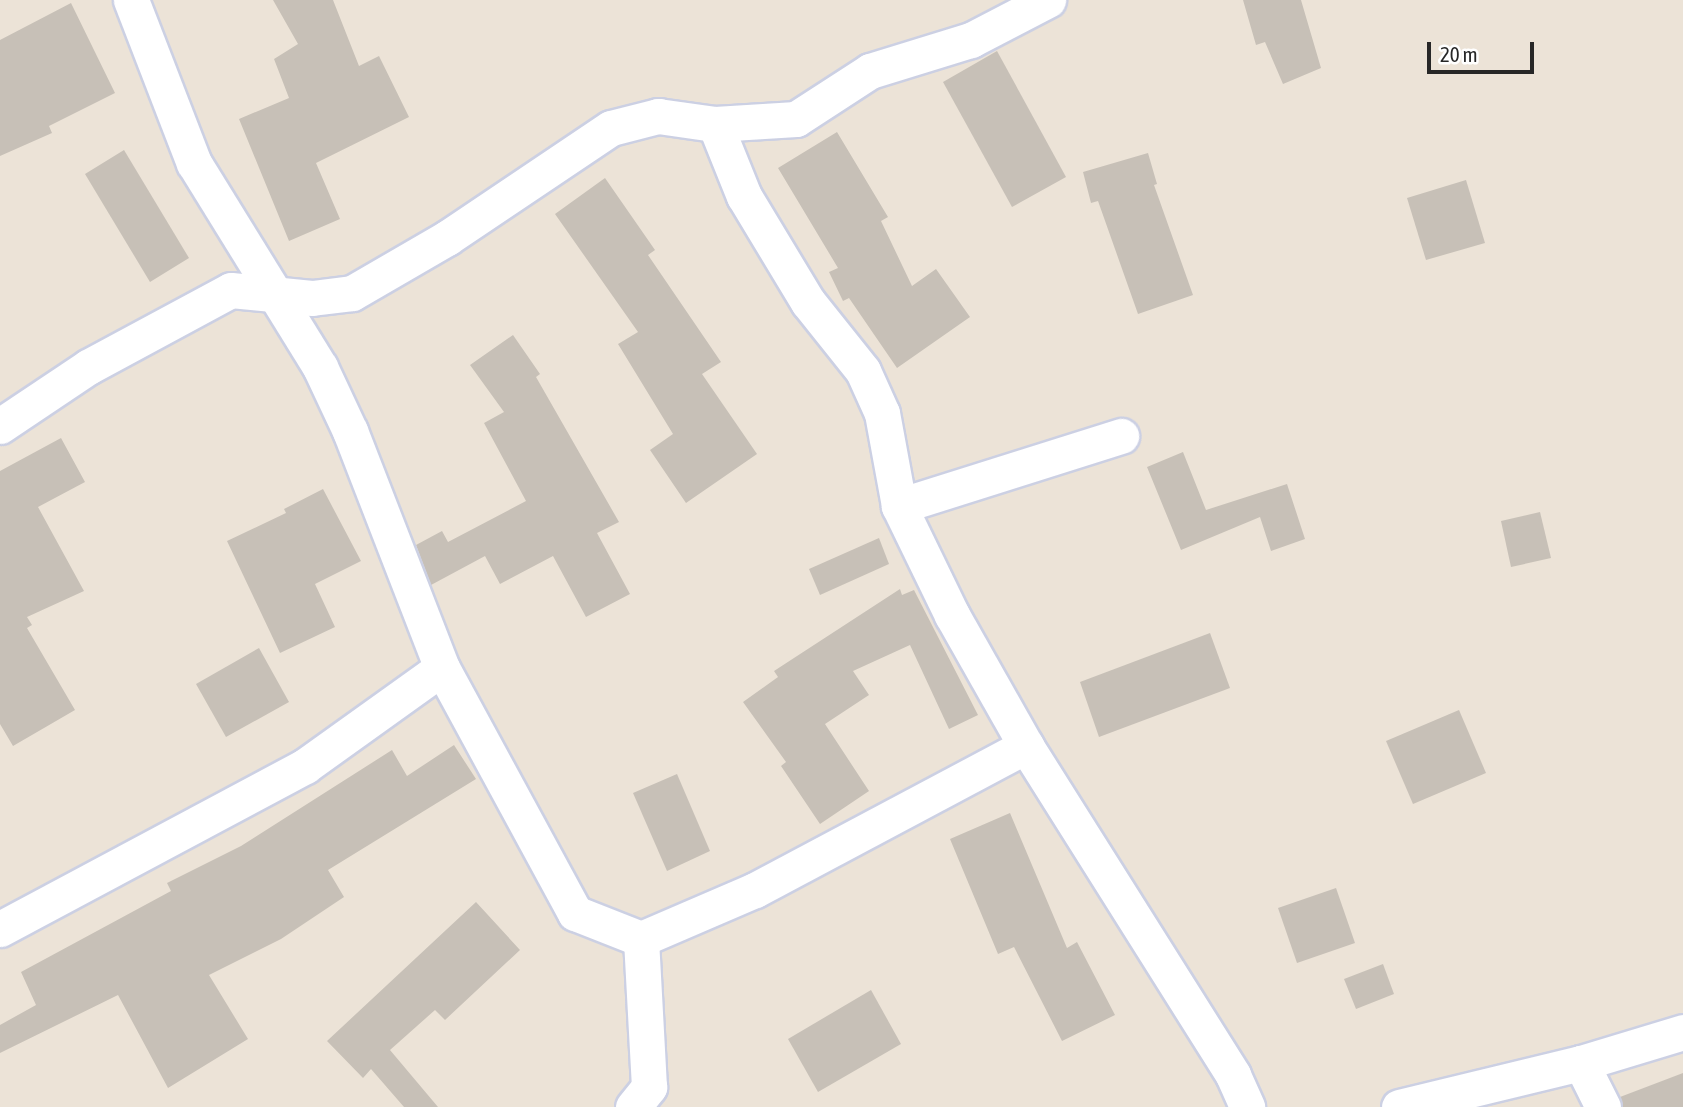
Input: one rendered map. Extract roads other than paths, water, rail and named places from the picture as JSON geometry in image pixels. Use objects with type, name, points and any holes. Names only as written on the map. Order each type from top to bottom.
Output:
[{"type":"street","points":[[131,0],[194,163],[320,367],[350,431],[442,668],[575,913],[640,939],[755,890],[1026,746]]},
{"type":"street","points":[[0,426],[88,367],[231,290],[279,297],[352,293],[447,238],[611,128],[658,116],[715,124],[796,119],[870,71],[971,40],[1048,0]]},
{"type":"street","points":[[715,124],[744,196],[808,302],[863,371],[882,413],[899,506],[952,615],[1026,746],[1233,1075],[1247,1107]]},
{"type":"street","points":[[899,506],[1121,436]]},
{"type":"street","points":[[0,929],[304,766],[442,668]]},
{"type":"street","points":[[633,1107],[649,1087],[640,939]]},
{"type":"street","points":[[1399,1107],[1581,1063],[1683,1032]]},
{"type":"street","points":[[1581,1063],[1603,1107]]}]
